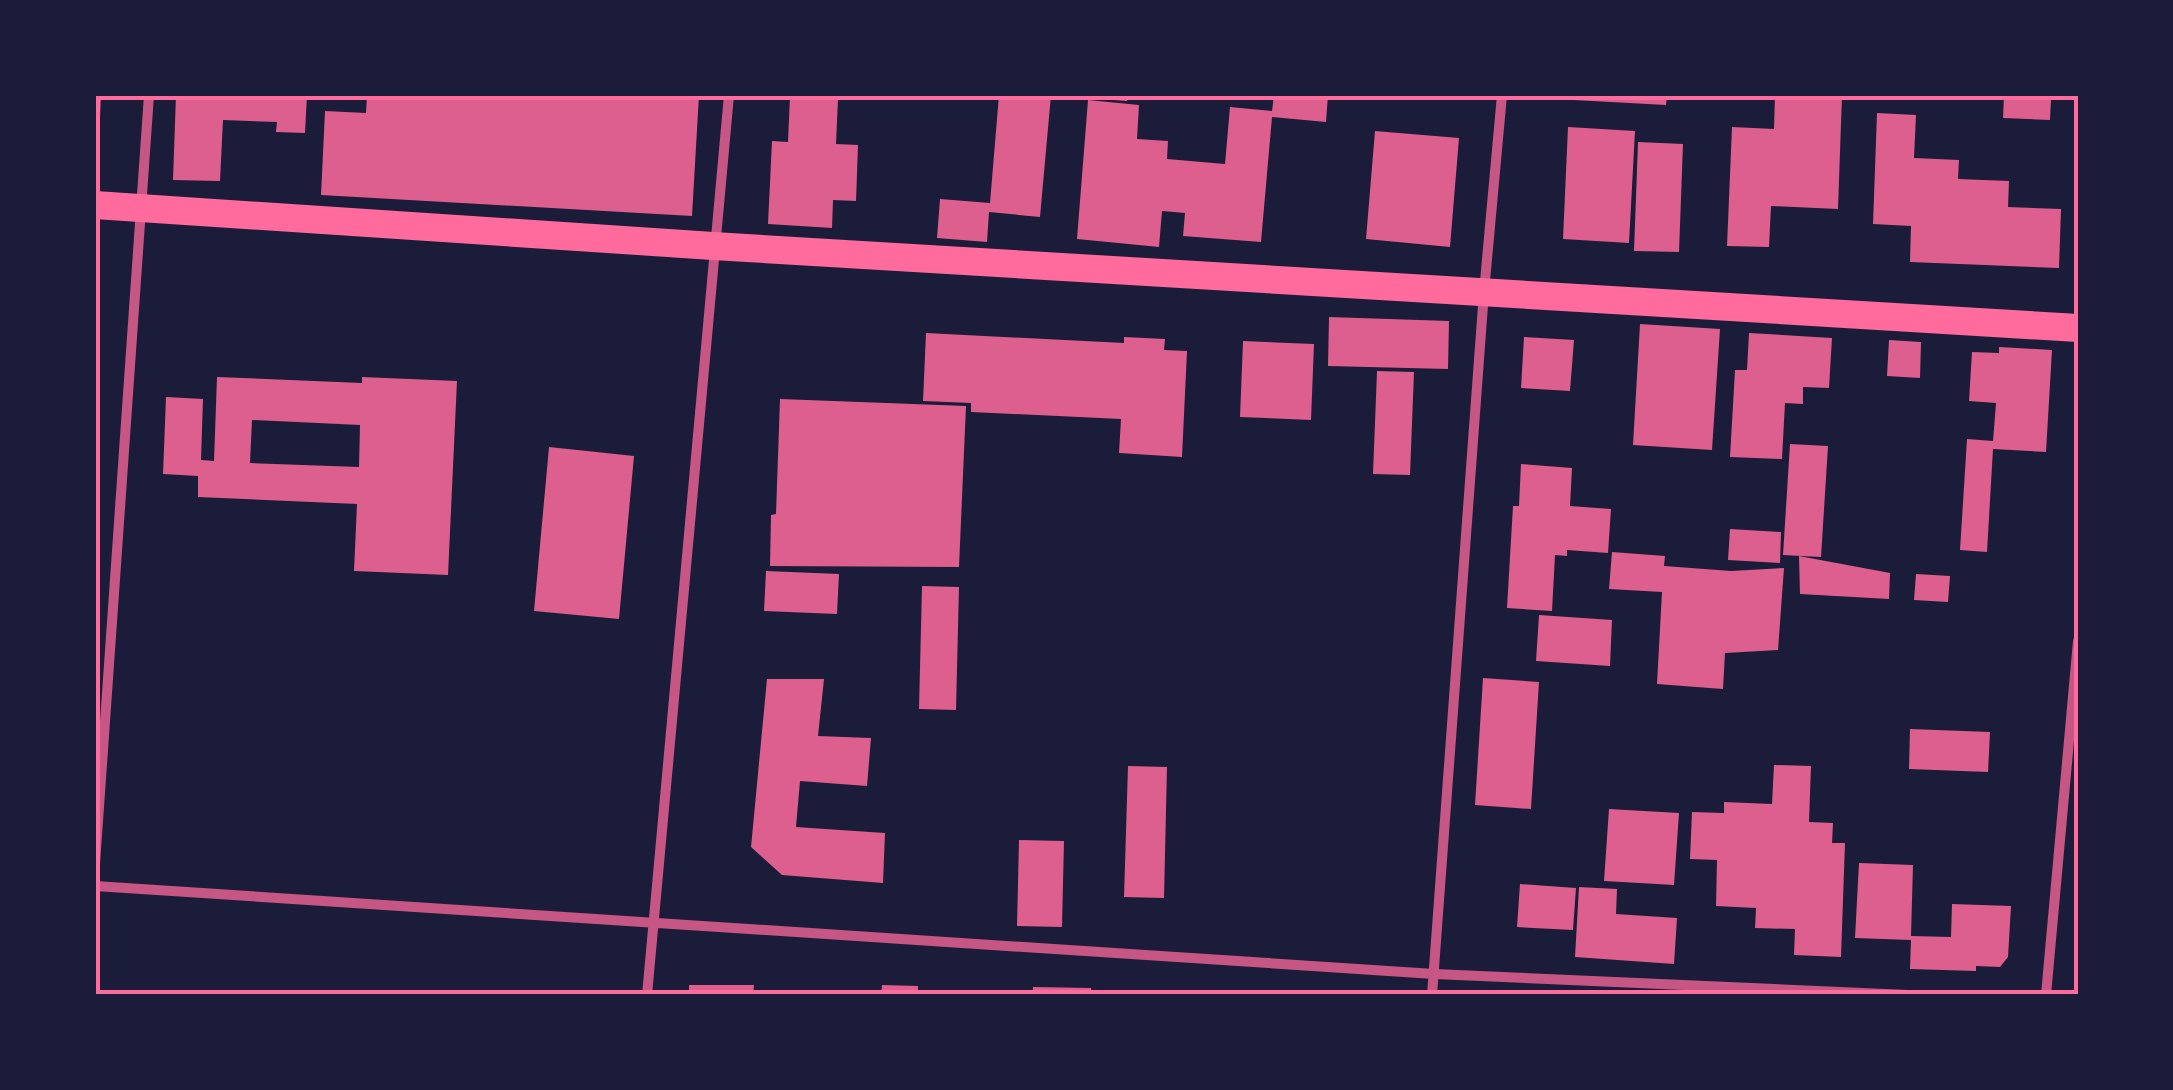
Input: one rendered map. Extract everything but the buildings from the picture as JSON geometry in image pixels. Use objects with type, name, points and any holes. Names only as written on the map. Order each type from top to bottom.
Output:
[{"type":"highway","points":[[95,205],[2078,328]]},
{"type":"street","points":[[95,864],[150,95]]},
{"type":"street","points":[[647,995],[729,95]]},
{"type":"street","points":[[1432,995],[1502,95]]},
{"type":"street","points":[[2046,995],[2078,641]]},
{"type":"street","points":[[95,886],[1434,974],[1908,995]]}]
